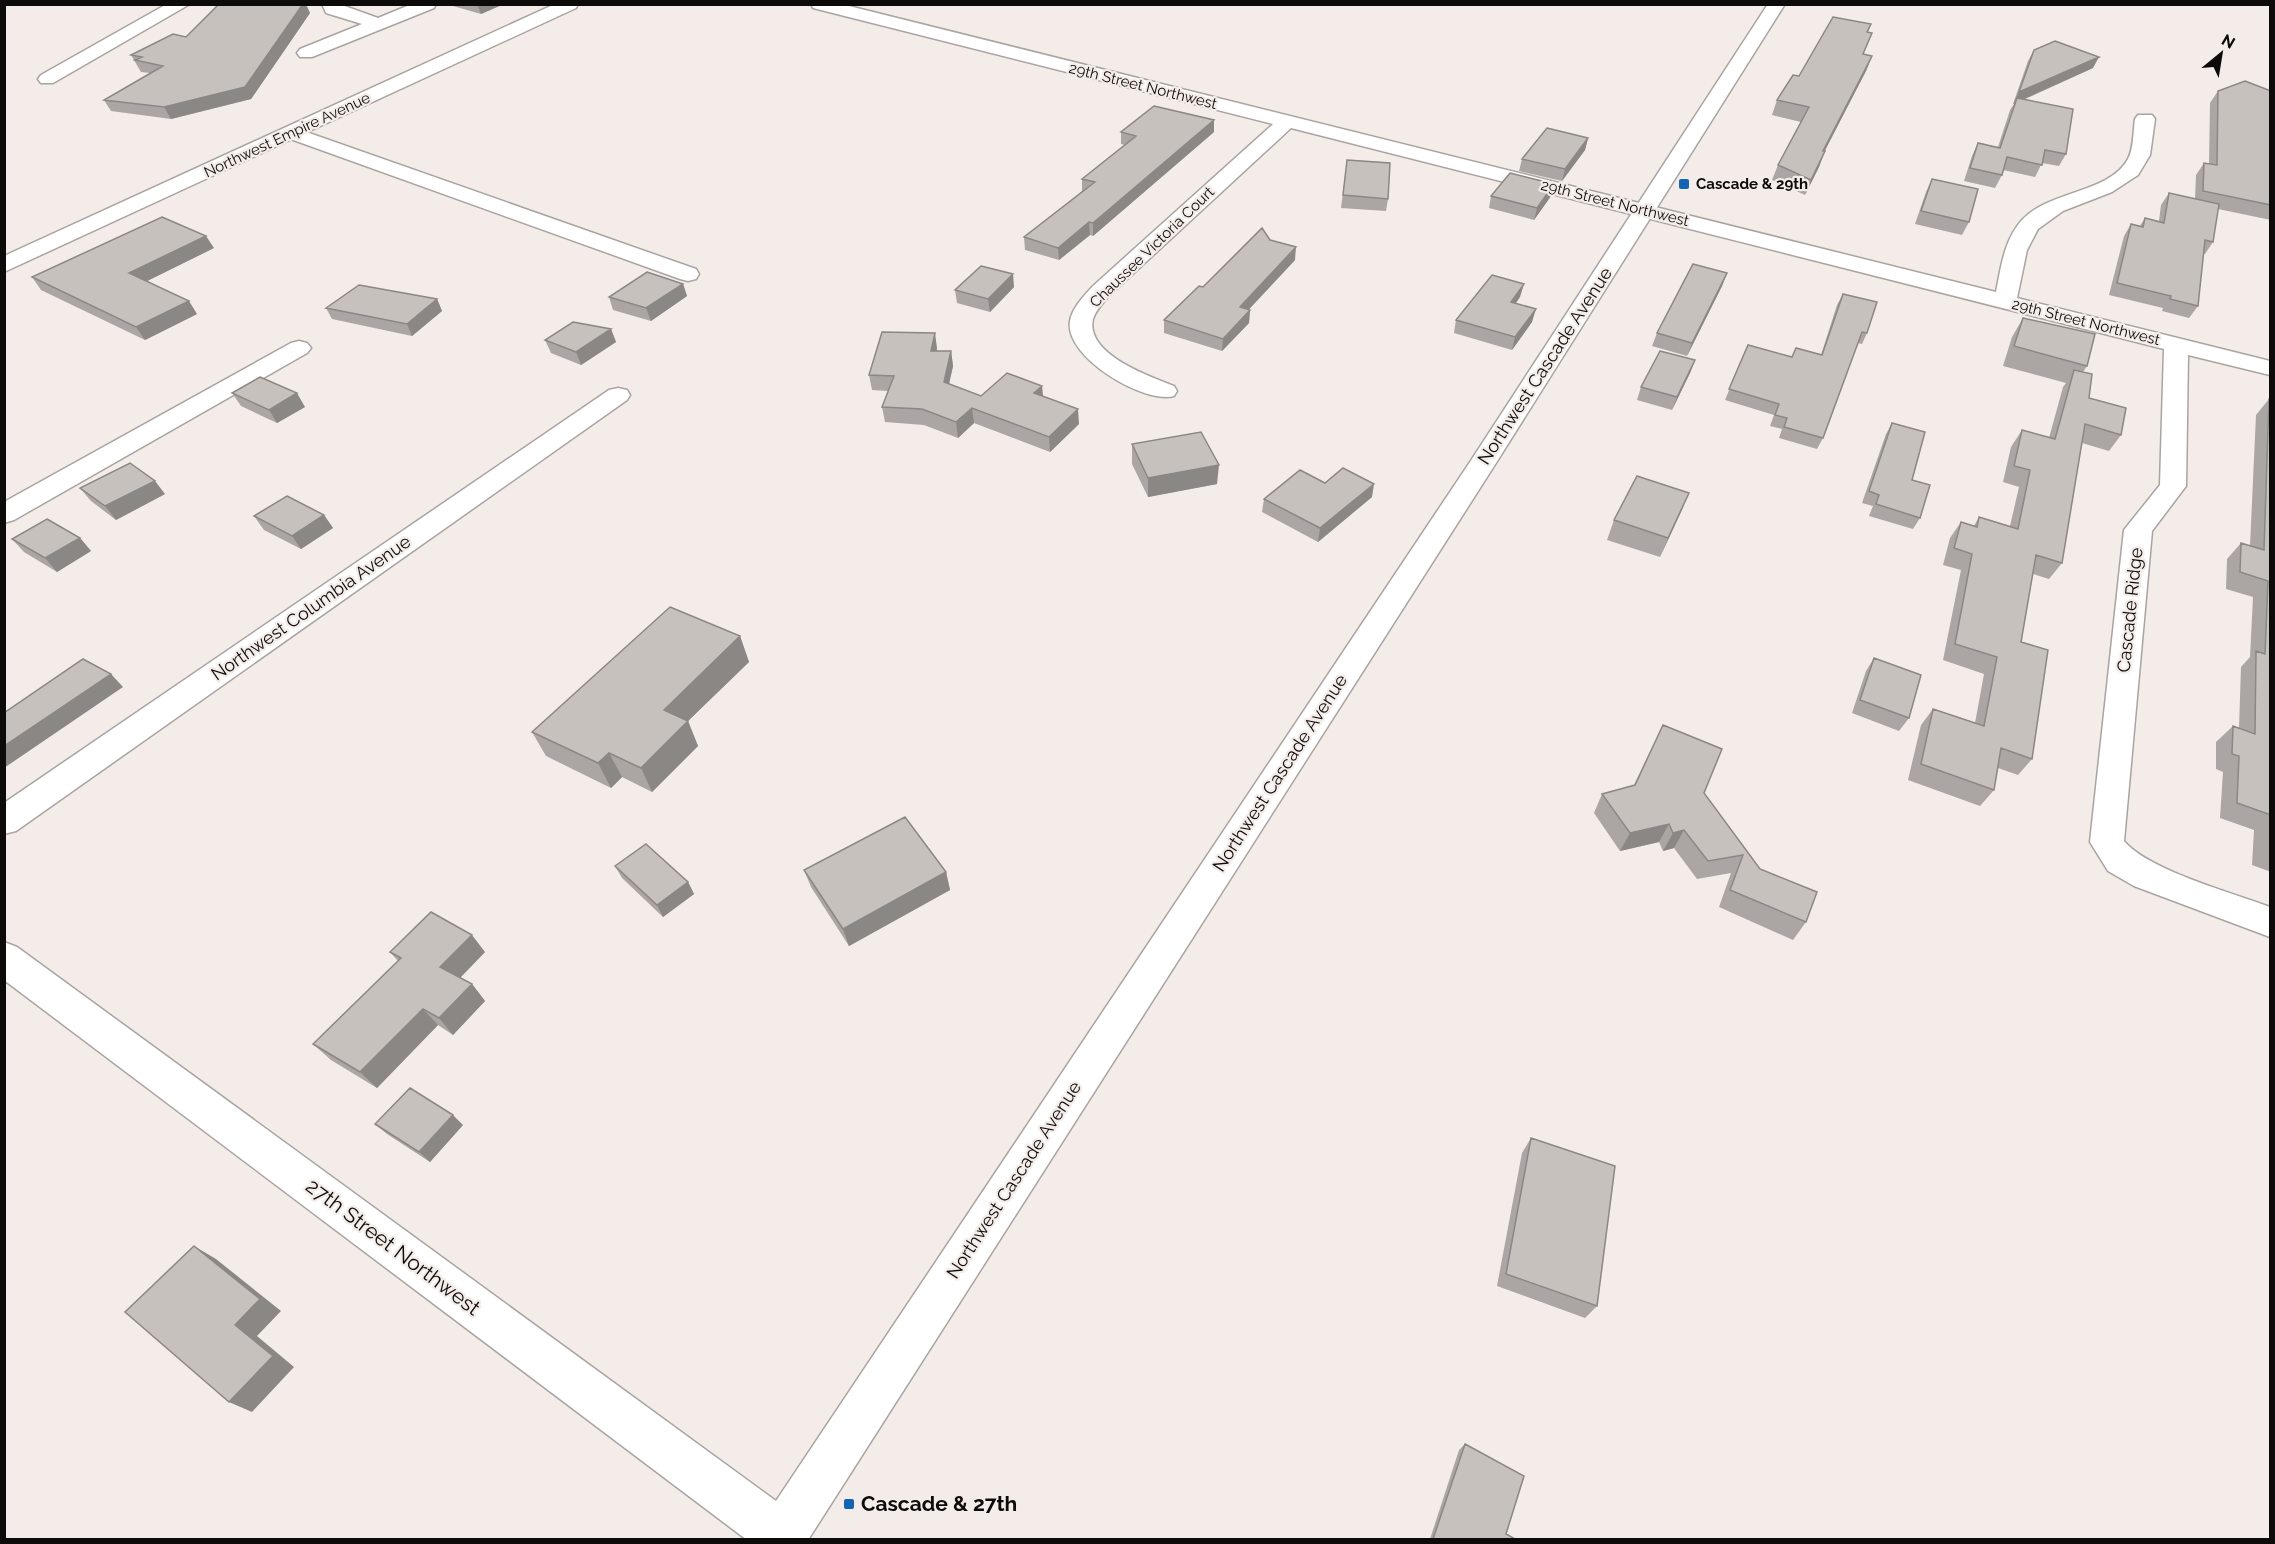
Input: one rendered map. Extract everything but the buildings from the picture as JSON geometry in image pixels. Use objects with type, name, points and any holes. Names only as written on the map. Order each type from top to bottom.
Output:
[{"type":"street","points":[[47,79],[156,16],[182,4]]},
{"type":"street","points":[[330,4],[332,9],[379,24]]},
{"type":"street","points":[[306,53],[428,4]]},
{"type":"street","name":"Northwest Empire Avenue","points":[[4,265],[570,4]]},
{"type":"street","name":"29th Street Northwest","points":[[819,4],[2271,368]]},
{"type":"street","name":"Northwest Cascade Avenue","points":[[780,1537],[1477,473],[1777,4]]},
{"type":"street","points":[[2005,302],[2022,236],[2031,222],[2054,207],[2120,179],[2131,170],[2139,159],[2145,118]]},
{"type":"street","name":"Chaussee Victoria Court","points":[[1165,391],[1130,377],[1102,360],[1085,344],[1081,323],[1088,306],[1101,291],[1286,122]]},
{"type":"street","points":[[292,133],[688,274]]},
{"type":"street","name":"Cascade Ridge","points":[[2176,344],[2173,486],[2138,530],[2107,834],[2110,850],[2120,861],[2146,876],[2271,922]]},
{"type":"street","points":[[4,514],[299,348]]},
{"type":"street","name":"Northwest Columbia Avenue","points":[[4,821],[618,395]]},
{"type":"street","name":"27th Street Northwest","points":[[4,958],[780,1537]]},
{"type":"place","name":"Cascade & 29th","points":[[1684,184]]},
{"type":"place","name":"Cascade & 27th","points":[[849,1504]]}]
